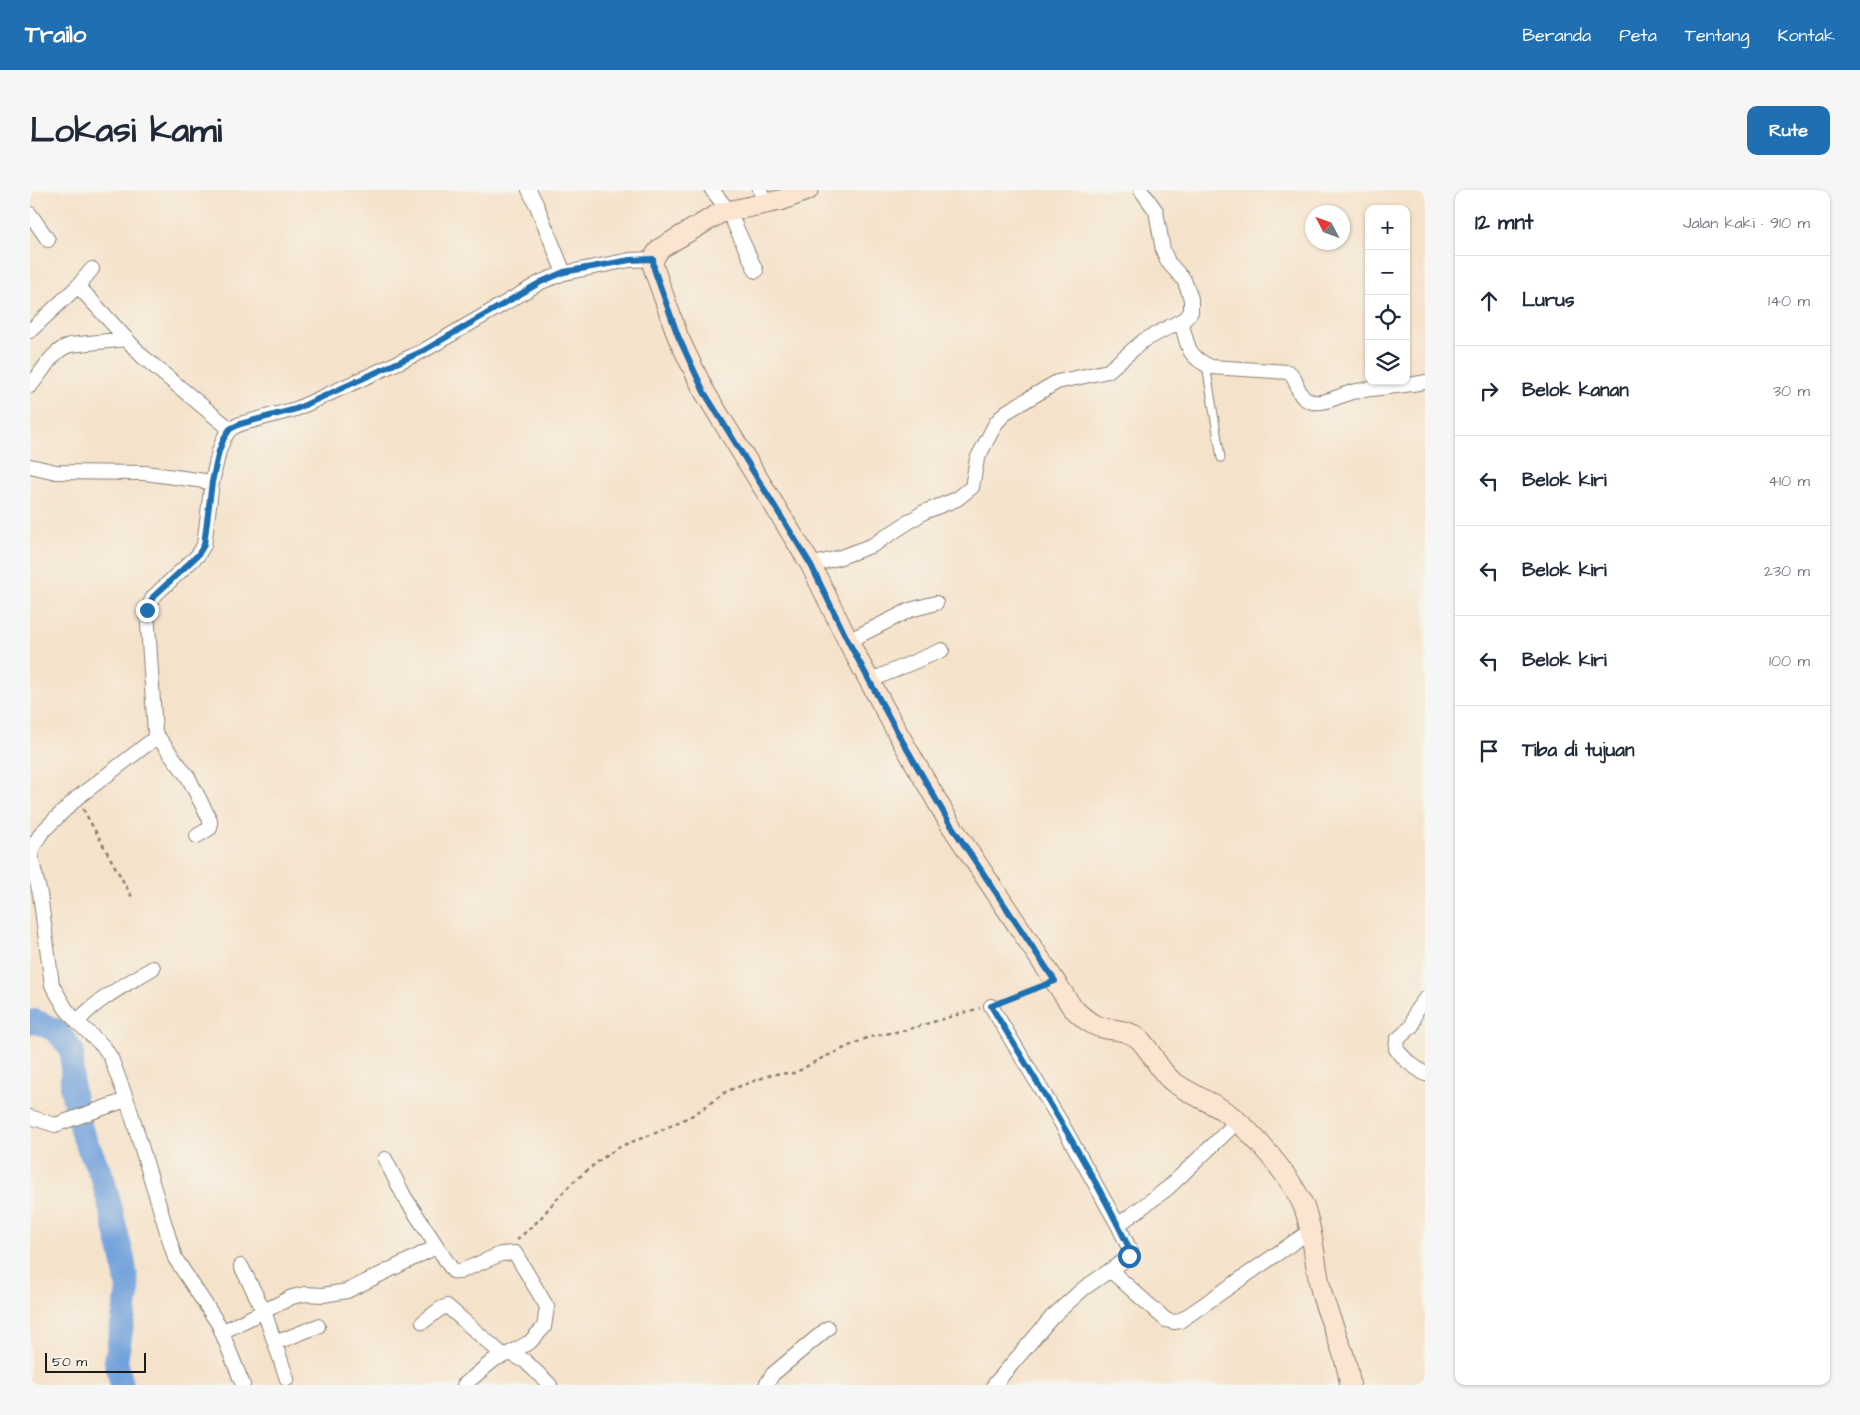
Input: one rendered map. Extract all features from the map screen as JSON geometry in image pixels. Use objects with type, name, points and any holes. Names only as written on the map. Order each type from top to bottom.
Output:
[{"type":"street","points":[[529,190],[564,272]]},
{"type":"street","points":[[712,190],[728,210],[756,271]]},
{"type":"street","points":[[808,190],[782,200],[762,197],[728,210],[713,216],[661,248],[653,259],[654,269],[678,336],[704,392],[811,565],[869,681],[949,822],[1072,1008],[1082,1017],[1099,1027],[1120,1030],[1140,1040],[1171,1080],[1238,1121],[1250,1133],[1300,1196],[1306,1213],[1323,1297],[1345,1360],[1350,1385]]},
{"type":"street","points":[[811,565],[838,558],[873,545],[924,512],[957,499],[972,487],[977,459],[996,423],[1006,412],[1057,382],[1108,371],[1143,341],[1186,318],[1191,312],[1191,299],[1188,290],[1184,280],[1168,262],[1163,250],[1156,212],[1141,190]]},
{"type":"street","points":[[30,214],[48,240]]},
{"type":"street","points":[[197,836],[210,828],[210,820],[188,777],[156,733],[147,610],[153,597],[198,555],[204,545],[212,482],[219,451],[230,429],[240,424],[296,409],[423,351],[541,282],[564,272],[630,260],[653,259]]},
{"type":"street","points":[[30,331],[78,286],[92,269]]},
{"type":"street","points":[[78,286],[142,356],[230,429]]},
{"type":"street","points":[[1180,321],[1190,353],[1196,359],[1211,367],[1288,372],[1295,379],[1298,391],[1304,399],[1313,402],[1326,401],[1352,392],[1425,382]]},
{"type":"street","points":[[30,386],[62,347],[70,344],[127,340]]},
{"type":"street","points":[[30,466],[56,472],[145,473],[212,482]]},
{"type":"street","points":[[848,641],[910,610],[936,603]]},
{"type":"street","points":[[869,681],[942,650]]},
{"type":"street","points":[[156,733],[151,742],[77,798],[42,832],[32,848],[31,858],[40,894],[52,985],[58,998],[77,1022],[104,1047],[112,1058],[174,1258],[222,1332],[243,1385]]},
{"type":"street","points":[[77,1022],[99,1002],[154,968]]},
{"type":"street","points":[[1425,999],[1416,1011],[1412,1026],[1397,1040],[1396,1046],[1408,1062],[1425,1074]]},
{"type":"street","points":[[991,1006],[1059,1119],[1131,1252],[1125,1260],[1083,1289],[1052,1316],[994,1385]]},
{"type":"street","points":[[30,1117],[51,1125],[60,1124],[126,1100]]},
{"type":"street","points":[[1118,1225],[1168,1188],[1238,1121]]},
{"type":"street","points":[[385,1159],[404,1196],[436,1247],[455,1272],[501,1254],[515,1253],[547,1307],[544,1327],[530,1342],[495,1359],[464,1385]]},
{"type":"street","points":[[1110,1270],[1166,1320],[1180,1321],[1310,1231]]},
{"type":"street","points":[[222,1332],[292,1297],[305,1294],[322,1295],[347,1291],[436,1247]]},
{"type":"street","points":[[241,1266],[264,1311],[287,1379]]},
{"type":"street","points":[[423,1322],[447,1306],[506,1354],[525,1362],[550,1385]]},
{"type":"street","points":[[274,1342],[318,1326]]},
{"type":"street","points":[[766,1385],[773,1374],[828,1328]]},
{"type":"lane","points":[[1206,365],[1221,458]]},
{"type":"path","points":[[77,798],[132,897]]},
{"type":"path","points":[[501,1254],[539,1220],[572,1183],[601,1159],[621,1146],[658,1132],[695,1114],[727,1091],[773,1074],[795,1072],[869,1037],[906,1030],[991,1006],[1055,981]]},
{"type":"waterway","points":[[30,1023],[35,1021],[57,1031],[72,1051],[72,1090],[82,1133],[103,1179],[123,1259],[128,1290],[116,1361],[122,1385]]},
{"type":"route","points":[[147,610],[153,597],[198,555],[204,545],[212,482],[219,451],[230,429],[240,424],[296,409],[423,351],[541,282],[564,272],[630,260],[653,259],[652,263],[678,336],[704,392],[811,565],[848,641],[949,822],[1055,981],[1012,996],[991,1006],[1059,1119],[1118,1225],[1131,1252],[1129,1256]]}]
